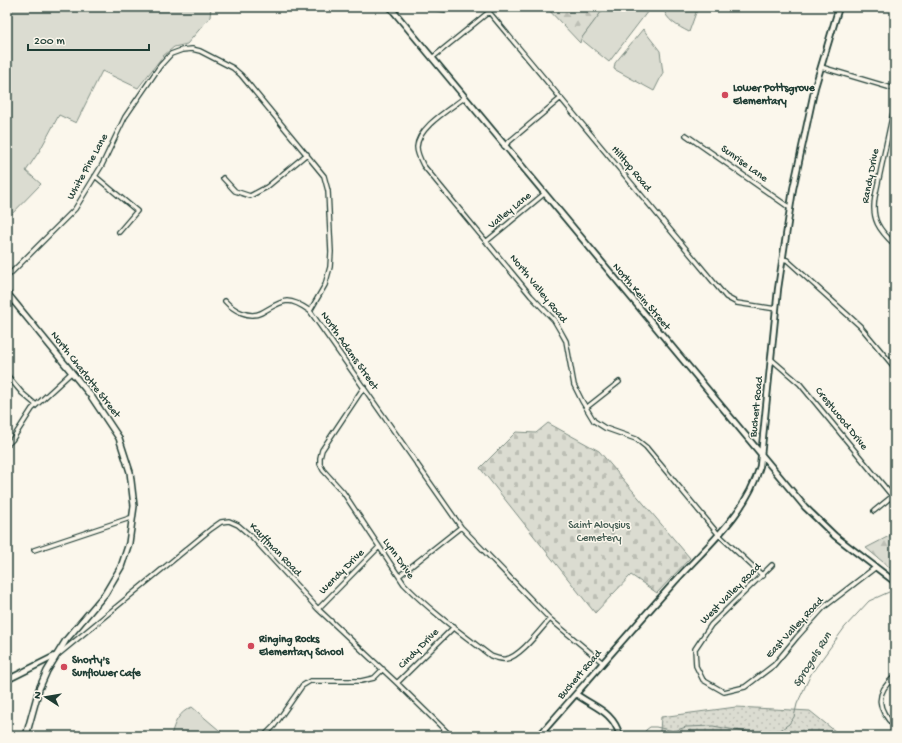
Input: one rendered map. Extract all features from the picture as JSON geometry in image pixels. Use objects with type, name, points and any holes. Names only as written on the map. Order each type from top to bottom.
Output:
[{"type":"main road","name":"North Charlotte Street","points":[[7,293],[71,372],[104,415],[119,438],[130,472],[133,490],[133,517],[129,546],[121,566],[113,582],[98,603],[66,640],[55,656],[38,689],[26,736]]},
{"type":"street","name":"North Keim Street","points":[[390,7],[464,98],[813,516],[835,536],[895,582]]},
{"type":"street","points":[[432,58],[495,7]]},
{"type":"street","name":"Buchert Road","points":[[539,736],[676,580],[719,535],[744,502],[758,473],[782,259],[790,208],[810,110],[839,7]]},
{"type":"street","name":"Hilltop Road","points":[[489,12],[728,298],[737,303],[776,309]]},
{"type":"street","name":"North Adams Street","points":[[171,54],[182,50],[192,49],[200,51],[233,68],[241,75],[324,176],[328,191],[331,252],[330,267],[328,278],[310,311],[461,527],[550,619],[603,663]]},
{"type":"street","name":"White Pine Lane","points":[[7,277],[75,209],[102,165],[125,117],[160,66],[171,54]]},
{"type":"street","points":[[821,67],[895,89]]},
{"type":"street","name":"North Valley Road","points":[[464,98],[425,130],[419,138],[417,147],[423,165],[531,296],[554,320],[566,342],[574,385],[594,421],[605,428],[636,438],[646,447],[719,535],[763,576]]},
{"type":"street","points":[[504,146],[561,98]]},
{"type":"street","name":"Randy Drive","points":[[895,103],[874,208],[878,227],[895,245]]},
{"type":"street","name":"Sunrise Lane","points":[[686,135],[790,208]]},
{"type":"street","points":[[223,178],[235,191],[250,196],[267,187],[307,154]]},
{"type":"street","points":[[95,176],[137,212],[119,232]]},
{"type":"street","name":"Valley Lane","points":[[487,241],[544,194]]},
{"type":"street","points":[[782,259],[787,260],[860,326],[895,368]]},
{"type":"street","points":[[225,301],[237,311],[252,315],[259,314],[279,303],[288,301],[299,304],[310,311]]},
{"type":"street","name":"Crestwood Drive","points":[[771,359],[800,384],[893,495],[874,512]]},
{"type":"street","points":[[7,445],[12,440],[35,404],[71,372]]},
{"type":"street","points":[[7,375],[22,393],[35,404]]},
{"type":"street","points":[[586,408],[619,382]]},
{"type":"street","name":"Lynn Drive","points":[[364,387],[322,450],[320,464],[323,470],[343,492],[404,584],[414,594],[491,656],[505,660],[521,650],[550,619]]},
{"type":"street","points":[[34,550],[133,517]]},
{"type":"street","name":"Kauffman Road","points":[[7,680],[55,656],[221,522],[229,521],[238,525],[253,538],[318,609],[383,669],[451,736]]},
{"type":"street","points":[[399,576],[461,527]]},
{"type":"street","name":"Wendy Drive","points":[[318,609],[379,547]]},
{"type":"street","name":"West Valley Road","points":[[724,692],[703,680],[696,666],[695,649],[711,625],[731,604],[763,576],[772,565]]},
{"type":"street","name":"East Valley Road","points":[[724,692],[745,687],[774,665],[824,607],[876,568]]},
{"type":"street","name":"Cindy Drive","points":[[397,683],[454,627]]},
{"type":"street","points":[[264,736],[274,726],[302,686],[310,681],[361,681],[374,678],[383,669]]},
{"type":"street","points":[[895,676],[886,683],[880,700],[884,714],[895,727]]},
{"type":"street","points":[[576,694],[611,717],[617,725],[620,736]]},
{"type":"green space","points":[[7,7],[211,7],[210,17],[187,44],[174,47],[163,56],[138,88],[102,71],[76,123],[59,115],[40,150],[26,171],[41,184],[7,219]]},
{"type":"green space","points":[[428,7],[452,7],[447,13]]},
{"type":"green space","points":[[546,7],[605,7],[581,39],[580,43]]},
{"type":"green space","points":[[605,7],[651,7],[609,62],[581,39]]},
{"type":"green space","points":[[663,7],[698,7],[689,32],[670,19]]},
{"type":"green space","points":[[643,29],[660,51],[663,73],[654,91],[614,69],[615,63]]},
{"type":"green space","name":"Saint Aloysius Cemetery","points":[[548,423],[599,451],[690,558],[657,593],[631,575],[595,613],[480,468],[516,432],[536,433]]},
{"type":"green space","points":[[895,533],[895,572],[866,548]]},
{"type":"green space","points":[[192,707],[226,736],[171,736],[180,715]]},
{"type":"green space","points":[[736,707],[810,711],[841,736],[653,736],[660,731],[661,717]]},
{"type":"waterway","name":"Sprogels Run","points":[[643,736],[646,730],[650,727],[674,731],[686,727],[713,726],[757,734],[776,733],[789,724],[794,717],[797,704],[811,674],[845,627],[869,601],[889,592]]},
{"type":"place","name":"Lower Pottsgrove Elementary","points":[[725,95]]},
{"type":"place","name":"Ringing Rocks Elementary School","points":[[251,646]]},
{"type":"place","name":"Shorty's Sunflower Cafe","points":[[64,667]]}]
